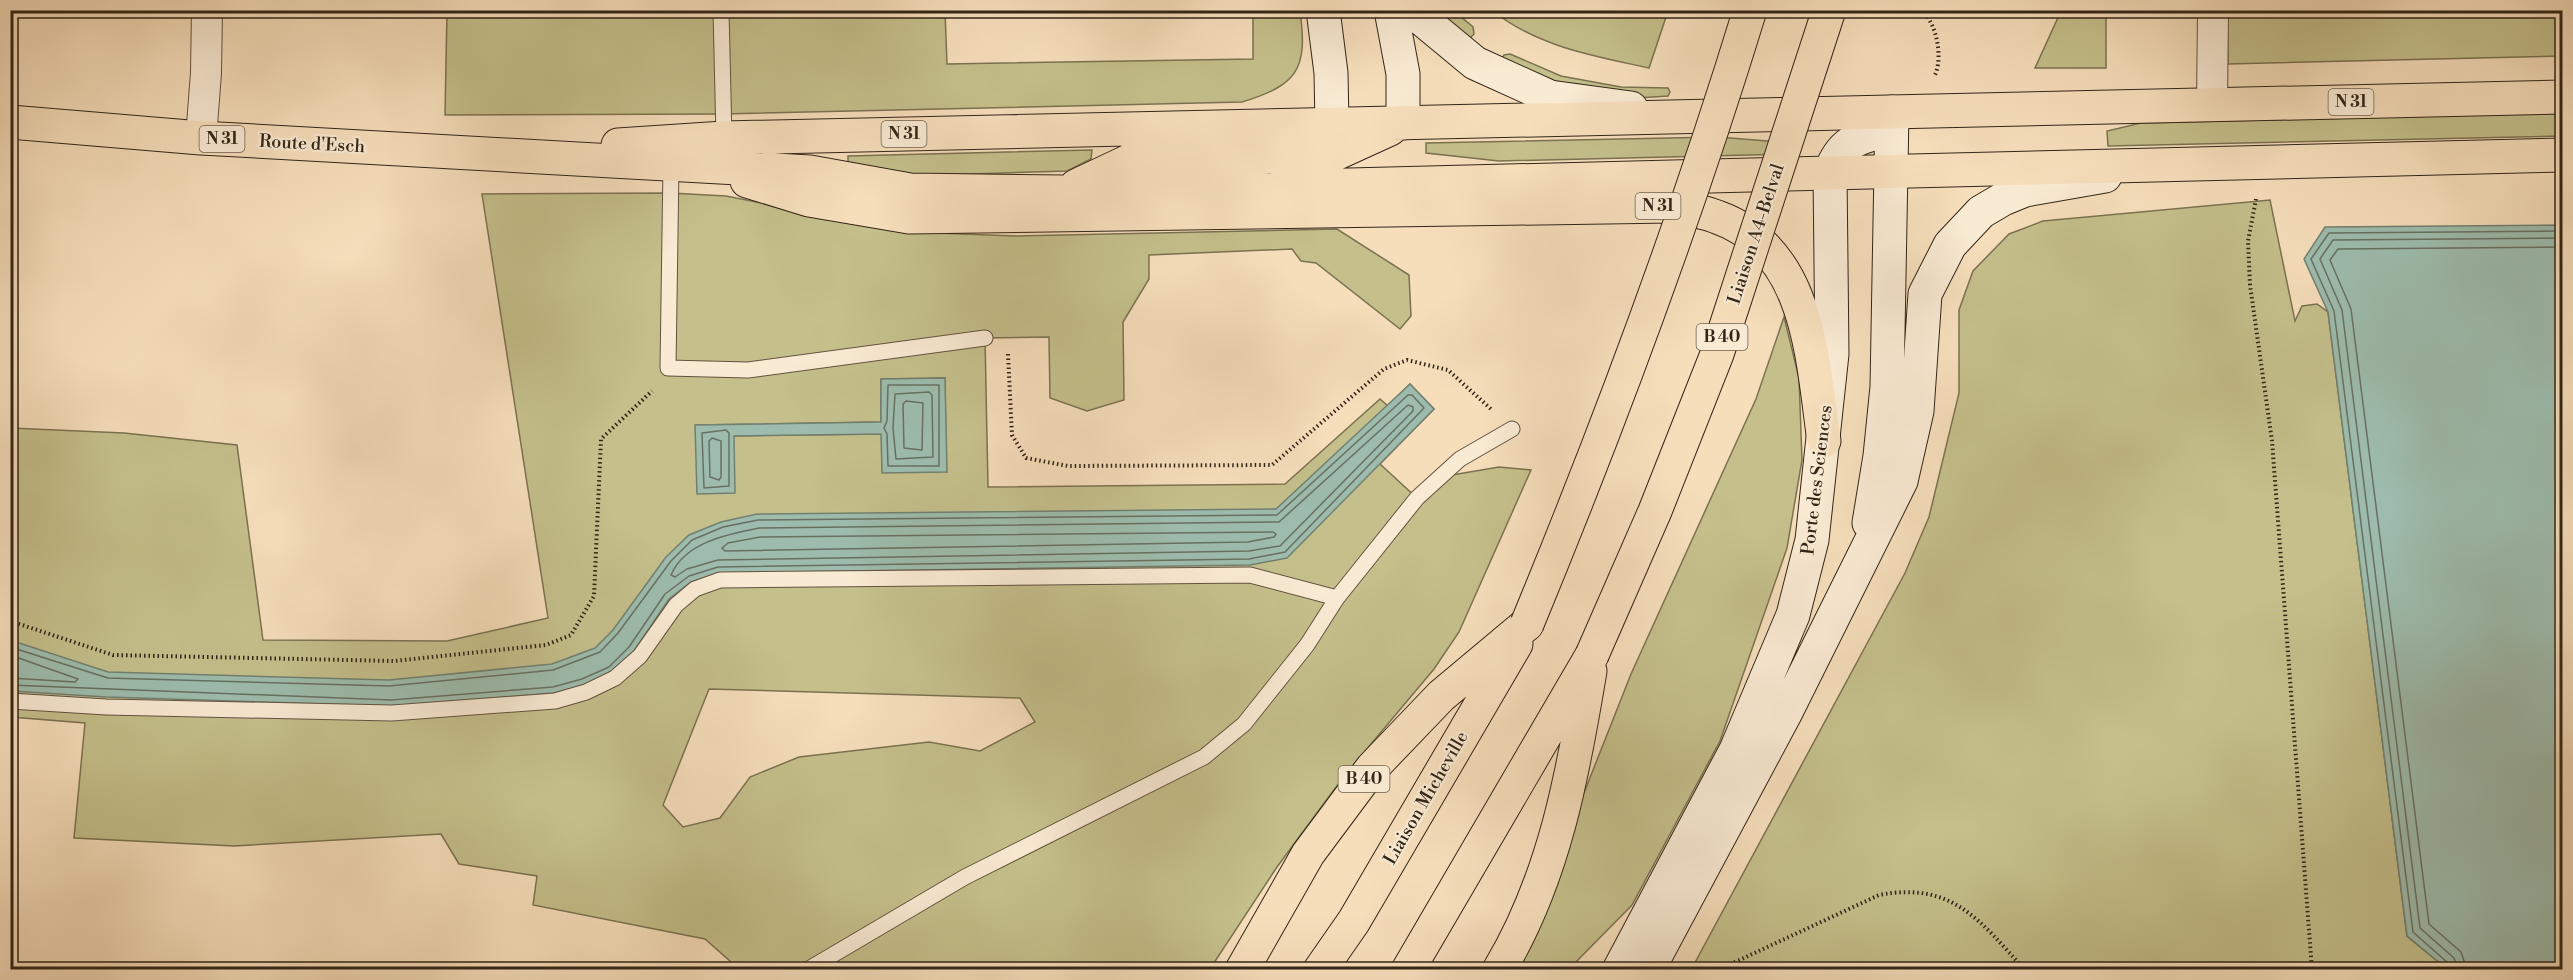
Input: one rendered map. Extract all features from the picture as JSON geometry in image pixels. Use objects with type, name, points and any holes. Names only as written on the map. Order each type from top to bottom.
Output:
[{"type":"main road","points":[[1323,10],[1331,73],[1333,169]]},
{"type":"main road","points":[[1391,10],[1403,74],[1403,123]]},
{"type":"main road","points":[[1412,10],[1475,63],[1550,97],[1689,117]]},
{"type":"main road","name":"B 40","points":[[1242,969],[1308,854],[1372,768],[1441,696],[1527,624],[1595,459],[1718,114],[1750,10]]},
{"type":"main road","name":"Liaison A4-Belval","points":[[1592,655],[1655,511],[1717,354],[1829,10]]},
{"type":"main road","name":"N 31","points":[[686,166],[809,200],[909,217],[1333,169],[1403,123],[1689,117],[2057,125],[2140,106],[2562,97]]},
{"type":"main road","points":[[1830,173],[1837,154],[1857,139],[1891,120],[1887,387],[1880,456],[1863,557]]},
{"type":"main road","name":"Route d'Esch","points":[[10,122],[201,138],[475,154]]},
{"type":"main road","name":"N 31","points":[[475,154],[724,138],[1333,169],[1672,206],[1717,217],[1744,231],[1771,250],[1792,284],[1810,341],[1824,441]]},
{"type":"main road","name":"N 31","points":[[475,154],[810,172],[910,190],[1064,192],[1131,160],[1333,169],[1830,173],[2562,155]]},
{"type":"main road","points":[[1648,969],[1786,712],[1901,481],[1917,411],[1925,294],[1950,245],[1981,212],[2025,190],[2165,165]]},
{"type":"main road","name":"Porte des Sciences","points":[[1619,969],[1736,750],[1793,615],[1812,540],[1832,354],[1830,173]]},
{"type":"main road","name":"Liaison Micheville","points":[[1320,969],[1354,921],[1527,624]]},
{"type":"main road","name":"B 40","points":[[1408,969],[1592,655]]},
{"type":"main road","name":"B 40","points":[[1498,969],[1521,933],[1552,853],[1577,748],[1592,655]]},
{"type":"street","points":[[201,138],[207,73],[207,10]]},
{"type":"street","points":[[2212,105],[2213,10]]},
{"type":"lane","points":[[721,10],[724,138]]},
{"type":"lane","points":[[686,166],[668,368],[748,370],[985,338]]},
{"type":"lane","points":[[807,969],[965,877],[1204,757],[1244,724],[1307,645],[1337,598],[1417,498],[1460,459],[1512,429]]},
{"type":"lane","points":[[10,701],[106,707],[392,713],[555,701],[586,692],[615,678],[640,656],[676,605],[695,589],[720,580],[1250,574],[1337,598]]},
{"type":"path","points":[[1613,10],[1676,15],[1709,10]]},
{"type":"path","points":[[1923,10],[1936,33],[1938,68],[1932,82]]},
{"type":"path","points":[[2257,193],[2248,241],[2250,285],[2271,441],[2312,969]]},
{"type":"path","points":[[985,338],[1001,341],[1009,356],[1012,435],[1026,458],[1068,466],[1272,465],[1384,369],[1407,360],[1448,370],[1512,429]]},
{"type":"path","points":[[10,621],[113,654],[394,661],[546,645],[571,635],[594,596],[601,439],[651,392]]},
{"type":"path","points":[[1718,969],[1879,895],[1906,890],[1932,895],[1975,915],[2025,969]]},
{"type":"path","points":[[1733,969],[1736,962]]},
{"type":"shaded area","points":[[447,11],[945,11],[947,64],[1253,59],[1253,11],[1300,11],[1302,47],[1300,61],[1295,72],[1287,81],[1261,96],[1242,102],[723,114],[445,115]]},
{"type":"shaded area","points":[[1432,11],[1454,11],[1473,27],[1474,34],[1468,40]]},
{"type":"shaded area","points":[[1493,11],[1668,11],[1649,68],[1548,42],[1510,23]]},
{"type":"shaded area","points":[[2061,11],[2106,11],[2106,68],[2035,68]]},
{"type":"shaded area","points":[[2227,11],[2562,11],[2562,56],[2228,64]]},
{"type":"shaded area","points":[[1510,54],[1561,76],[1621,87],[1668,88],[1670,92],[1668,96],[1621,99],[1555,87],[1500,62],[1504,55]]},
{"type":"shaded area","points":[[2562,113],[2562,136],[2108,146],[2107,131],[2141,123]]},
{"type":"shaded area","points":[[1718,137],[1793,143],[1792,154],[1499,161],[1426,153],[1426,143]]},
{"type":"shaded area","points":[[1092,150],[1091,159],[1067,171],[909,176],[848,166],[848,156]]},
{"type":"shaded area","points":[[670,193],[726,196],[908,232],[1016,236],[1337,229],[1409,275],[1411,316],[1400,329],[1316,263],[1301,261],[1292,249],[1149,255],[1149,279],[1123,322],[1124,400],[1087,411],[1050,398],[1049,337],[985,338],[988,487],[1285,484],[1380,399],[1388,406],[1410,384],[1434,409],[1380,464],[1417,498],[1452,475],[1499,467],[1531,470],[1459,632],[1434,669],[1345,775],[1277,867],[1210,969],[739,969],[705,939],[533,905],[537,876],[459,864],[441,834],[234,846],[74,838],[85,723],[11,717],[11,428],[124,433],[237,445],[263,640],[447,641],[548,618],[482,194]],"holes":[[[945,378],[946,472],[881,434],[734,436],[696,425],[881,422],[881,379]],[[709,689],[1020,698],[1035,722],[980,751],[929,742],[799,757],[750,777],[720,818],[683,827],[663,805]]]},
{"type":"shaded area","points":[[2270,200],[2295,321],[2302,306],[2317,304],[2328,312],[2407,936],[2447,969],[1691,970],[1905,573],[1929,517],[1959,393],[1959,310],[1973,271],[2009,234],[2043,221]]},
{"type":"shaded area","points":[[1784,317],[1799,378],[1802,460],[1787,548],[1720,741],[1632,905],[1575,963],[1572,969],[1514,970],[1631,674],[1756,399]]},
{"type":"water","points":[[2562,225],[2562,969],[2447,969],[2407,936],[2328,312],[2304,259],[2325,227]]},
{"type":"water","points":[[945,378],[947,472],[882,473],[881,434],[734,436],[735,493],[697,494],[695,425],[881,422],[881,379]]},
{"type":"water","points":[[1410,384],[1434,409],[1287,558],[1250,565],[719,573],[691,582],[669,599],[634,651],[612,672],[584,685],[554,693],[392,706],[106,697],[11,691],[10,640],[108,672],[389,680],[552,664],[595,648],[613,630],[666,557],[689,535],[721,522],[757,514],[1276,509]]}]
